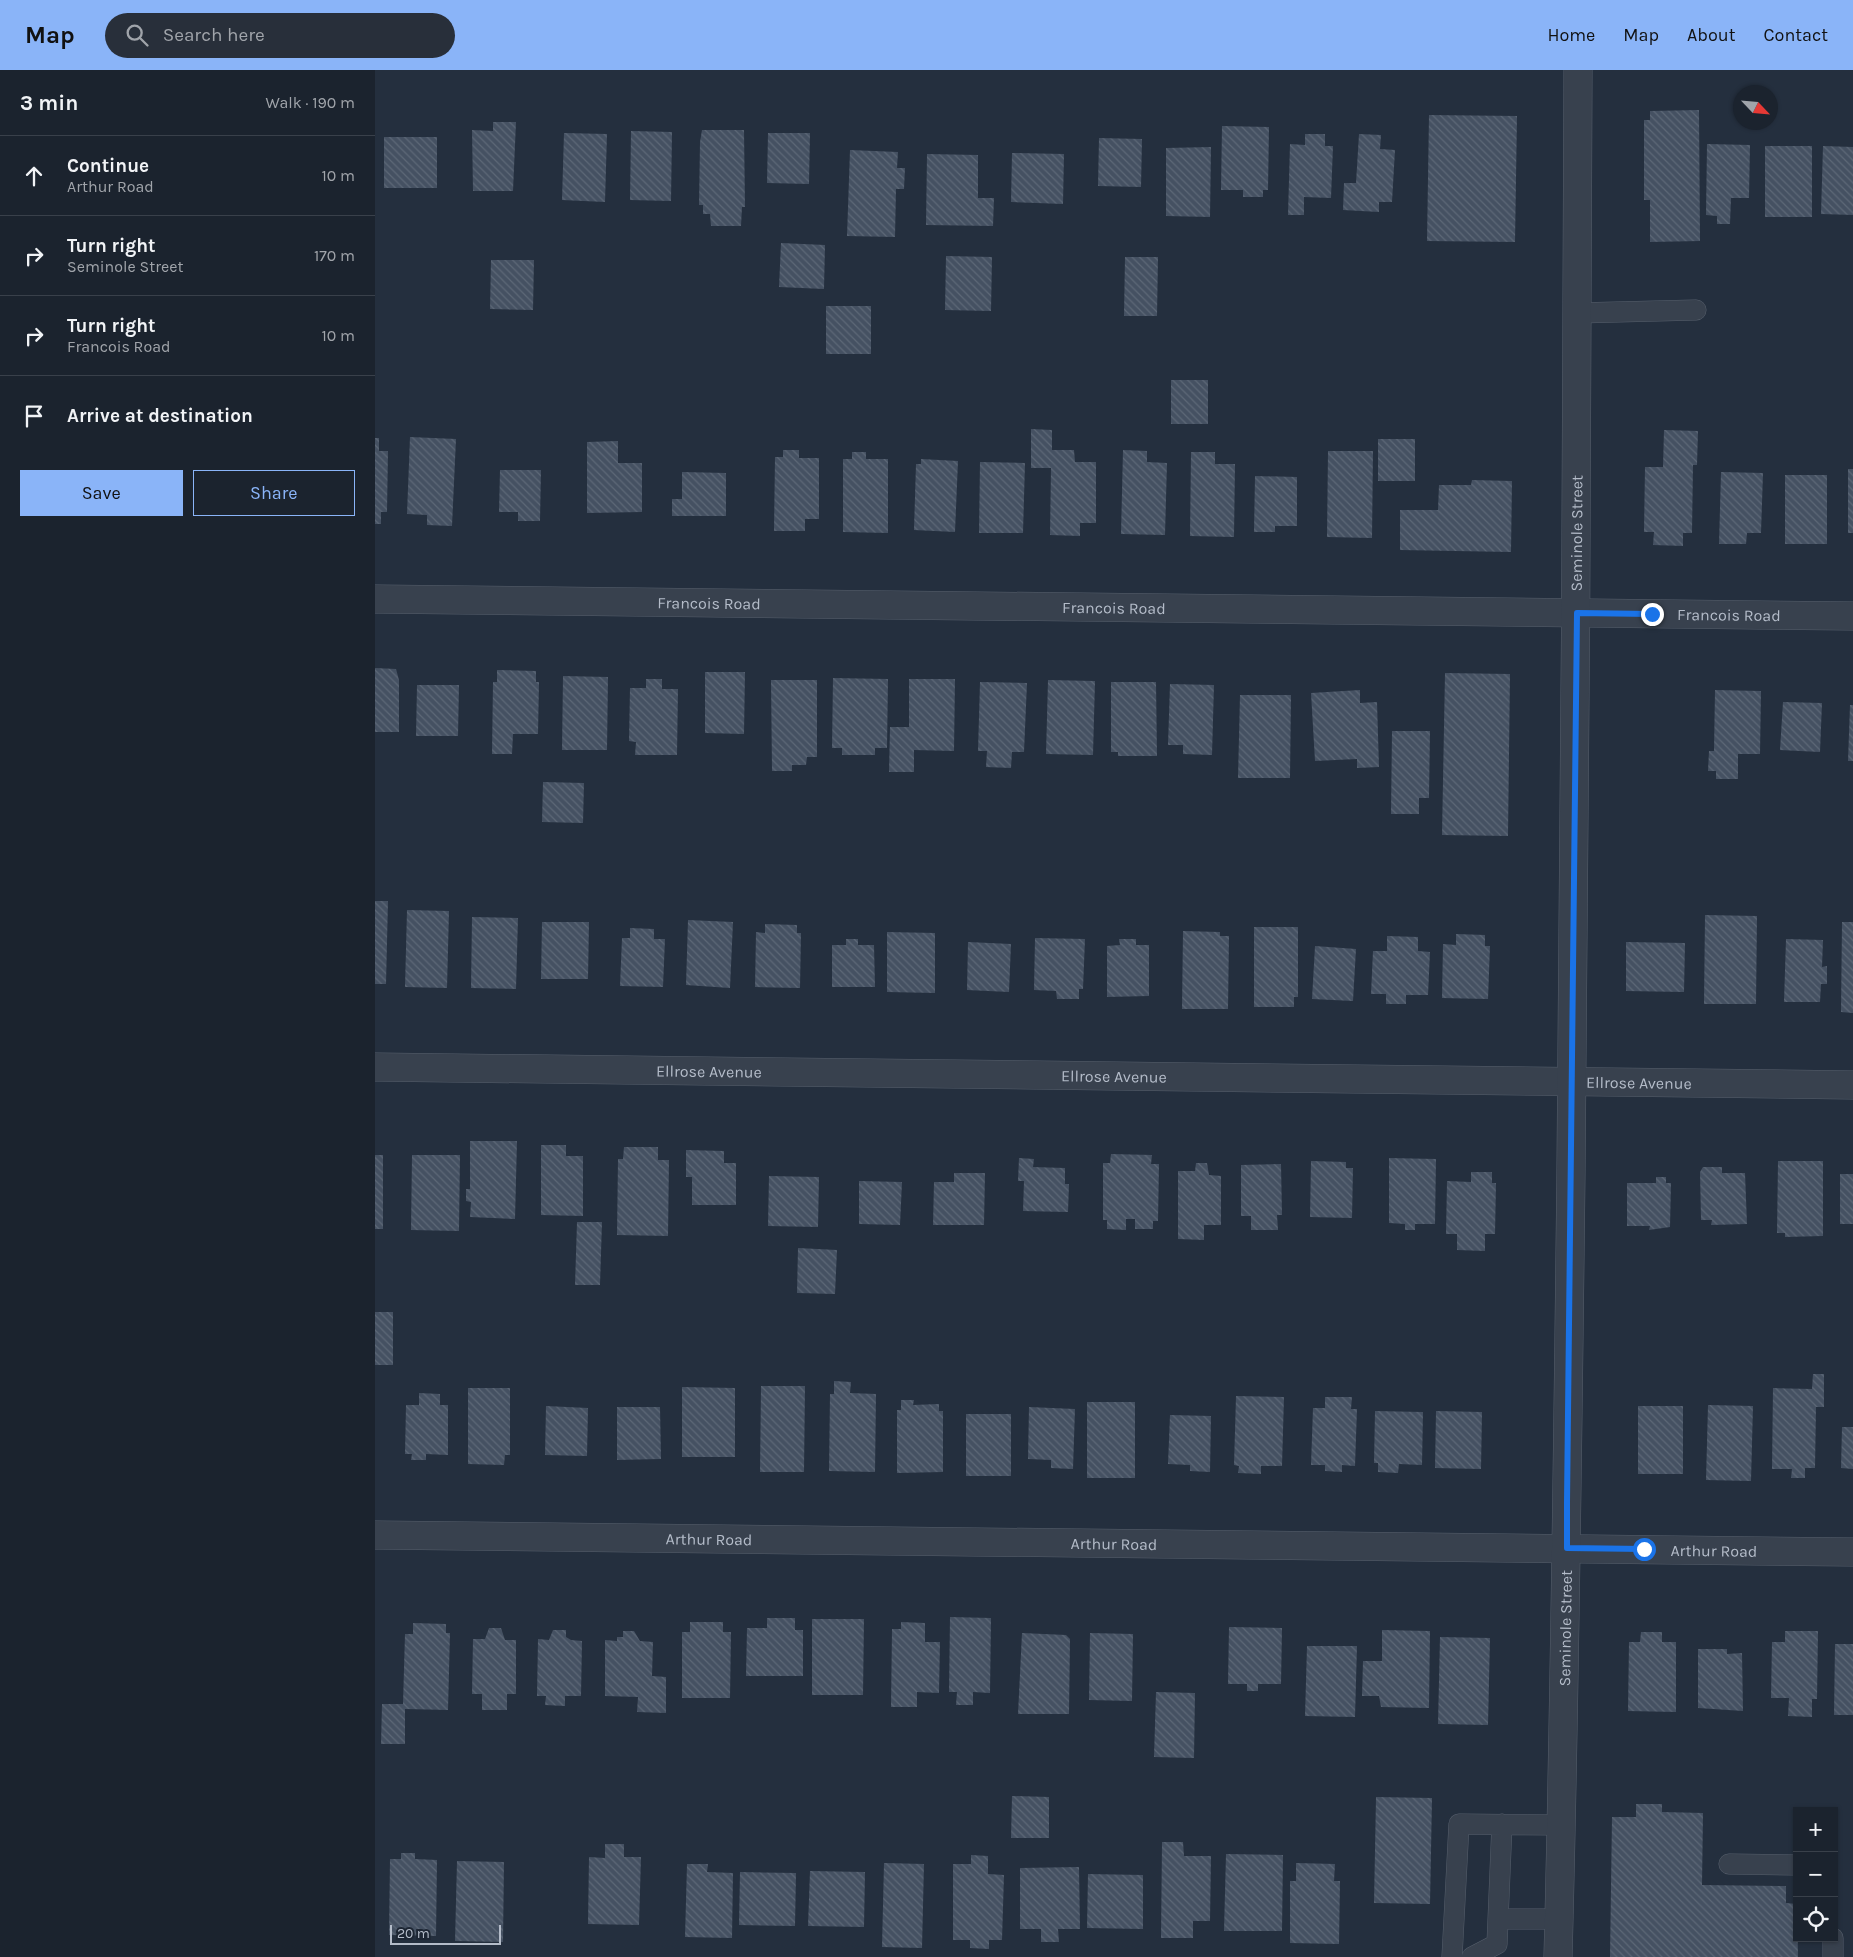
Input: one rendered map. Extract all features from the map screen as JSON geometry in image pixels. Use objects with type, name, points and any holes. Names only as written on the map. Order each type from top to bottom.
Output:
[{"type":"street","name":"Seminole Street","points":[[1558,1957],[1567,1548],[1577,613],[1578,70]]},
{"type":"street","name":"Francois Road","points":[[375,599],[1853,616]]},
{"type":"street","name":"Ellrose Avenue","points":[[375,1067],[1853,1085]]},
{"type":"street","name":"Arthur Road","points":[[375,1535],[1853,1552]]},
{"type":"lane","points":[[1577,313],[1696,310]]},
{"type":"lane","points":[[1452,1957],[1459,1824],[1561,1825]]},
{"type":"lane","points":[[1472,1957],[1497,1944],[1502,1824]]},
{"type":"lane","points":[[1729,1864],[1793,1865]]},
{"type":"lane","points":[[1499,1919],[1559,1918]]},
{"type":"lane","points":[[1833,1942],[1833,1957]]},
{"type":"building","points":[[1699,110],[1700,241],[1650,242],[1650,200],[1644,200],[1644,120],[1650,120],[1650,111]]},
{"type":"building","points":[[1429,115],[1517,116],[1515,242],[1427,241]]},
{"type":"building","points":[[493,122],[516,122],[513,191],[473,191],[472,130],[493,131]]},
{"type":"building","points":[[1222,126],[1269,127],[1268,190],[1263,190],[1263,197],[1243,197],[1243,190],[1221,190]]},
{"type":"building","points":[[702,130],[744,130],[745,207],[742,207],[741,226],[711,226],[710,214],[703,214],[703,205],[699,205],[700,142]]},
{"type":"building","points":[[631,131],[672,132],[671,201],[630,200]]},
{"type":"building","points":[[564,133],[607,134],[605,202],[562,200]]},
{"type":"building","points":[[768,133],[810,133],[809,184],[767,183]]},
{"type":"building","points":[[1305,134],[1325,134],[1325,146],[1333,146],[1331,198],[1304,197],[1304,215],[1288,215],[1290,144],[1305,145]]},
{"type":"building","points":[[1359,134],[1381,135],[1380,149],[1395,150],[1392,202],[1379,202],[1379,212],[1343,210],[1344,183],[1356,183]]},
{"type":"building","points":[[384,137],[437,137],[437,188],[384,188]]},
{"type":"building","points":[[1099,138],[1142,139],[1141,187],[1098,186]]},
{"type":"building","points":[[1707,144],[1750,145],[1749,198],[1731,198],[1730,224],[1717,224],[1717,216],[1706,215]]},
{"type":"building","points":[[1765,146],[1812,146],[1812,217],[1765,217]]},
{"type":"building","points":[[1823,146],[1853,147],[1853,215],[1821,214]]},
{"type":"building","points":[[1211,147],[1210,217],[1166,216],[1166,148]]},
{"type":"building","points":[[850,150],[898,152],[897,168],[905,168],[904,189],[896,189],[895,237],[847,236]]},
{"type":"building","points":[[1012,153],[1064,154],[1063,204],[1011,202]]},
{"type":"building","points":[[927,154],[978,155],[978,198],[994,198],[993,226],[926,225]]},
{"type":"building","points":[[781,243],[825,245],[824,289],[779,287]]},
{"type":"building","points":[[946,256],[992,257],[991,311],[945,310]]},
{"type":"building","points":[[1125,257],[1158,257],[1157,316],[1124,316]]},
{"type":"building","points":[[491,260],[534,260],[533,310],[490,309]]},
{"type":"building","points":[[826,306],[871,306],[871,354],[826,354]]},
{"type":"building","points":[[1171,380],[1208,380],[1208,424],[1171,424]]},
{"type":"building","points":[[1031,429],[1052,430],[1052,450],[1074,450],[1075,462],[1096,462],[1096,523],[1080,523],[1080,536],[1050,535],[1051,468],[1031,468]]},
{"type":"building","points":[[1664,430],[1698,431],[1697,465],[1693,465],[1692,533],[1683,533],[1683,546],[1653,545],[1654,532],[1644,532],[1645,467],[1663,467]]},
{"type":"building","points":[[410,437],[456,439],[452,526],[427,525],[427,515],[407,514]]},
{"type":"building","points":[[375,438],[379,438],[379,451],[388,451],[387,512],[381,512],[381,524],[375,524]]},
{"type":"building","points":[[1378,439],[1415,439],[1415,481],[1378,481]]},
{"type":"building","points":[[618,441],[618,463],[642,463],[642,512],[587,513],[587,442]]},
{"type":"building","points":[[783,450],[799,450],[799,458],[819,458],[819,519],[805,519],[805,531],[774,531],[775,457],[783,457]]},
{"type":"building","points":[[1123,450],[1147,451],[1147,462],[1167,463],[1165,535],[1121,534]]},
{"type":"building","points":[[1328,451],[1373,451],[1372,538],[1327,537]]},
{"type":"building","points":[[852,452],[866,452],[866,459],[888,459],[888,533],[843,532],[843,459],[852,459]]},
{"type":"building","points":[[1191,452],[1215,452],[1215,464],[1235,464],[1234,537],[1190,536]]},
{"type":"building","points":[[921,459],[958,461],[955,532],[914,530],[916,464],[921,464]]},
{"type":"building","points":[[980,462],[1025,463],[1023,533],[979,533]]},
{"type":"building","points":[[1848,469],[1853,469],[1853,533],[1848,533]]},
{"type":"building","points":[[500,470],[541,470],[540,521],[518,521],[518,512],[499,512]]},
{"type":"building","points":[[682,472],[726,473],[726,516],[672,516],[672,499],[682,499]]},
{"type":"building","points":[[1721,472],[1763,473],[1761,533],[1747,533],[1746,544],[1719,544]]},
{"type":"building","points":[[1785,475],[1827,475],[1827,544],[1785,544]]},
{"type":"building","points":[[1255,476],[1297,477],[1297,526],[1275,526],[1275,532],[1254,532]]},
{"type":"building","points":[[1472,480],[1512,481],[1511,552],[1400,550],[1400,510],[1438,510],[1439,485],[1471,485]]},
{"type":"building","points":[[375,668],[396,669],[399,680],[399,732],[375,732]]},
{"type":"building","points":[[497,670],[536,671],[536,682],[539,682],[538,734],[513,734],[512,754],[492,754],[493,682],[497,682]]},
{"type":"building","points":[[705,672],[745,672],[744,734],[705,733]]},
{"type":"building","points":[[1445,673],[1510,674],[1508,836],[1442,835]]},
{"type":"building","points":[[563,676],[608,677],[607,750],[562,750]]},
{"type":"building","points":[[833,678],[888,679],[887,748],[875,748],[875,755],[842,755],[842,748],[832,748]]},
{"type":"building","points":[[646,679],[662,679],[662,689],[678,689],[677,755],[635,755],[636,742],[629,741],[630,688],[646,688]]},
{"type":"building","points":[[909,679],[955,679],[954,751],[914,750],[914,772],[889,772],[890,727],[909,727]]},
{"type":"building","points":[[771,680],[817,680],[817,757],[807,757],[806,765],[792,765],[792,771],[772,771]]},
{"type":"building","points":[[1048,680],[1095,681],[1093,755],[1046,754]]},
{"type":"building","points":[[980,682],[1027,683],[1024,752],[1012,752],[1011,768],[986,767],[987,751],[978,751]]},
{"type":"building","points":[[1111,682],[1156,682],[1157,756],[1118,756],[1118,752],[1111,752]]},
{"type":"building","points":[[1170,684],[1214,685],[1212,755],[1183,754],[1183,745],[1168,745]]},
{"type":"building","points":[[417,685],[459,685],[458,736],[416,736]]},
{"type":"building","points":[[1360,690],[1360,703],[1377,702],[1379,767],[1357,768],[1357,759],[1315,761],[1311,693]]},
{"type":"building","points":[[1715,690],[1761,691],[1760,754],[1738,754],[1738,779],[1716,779],[1716,771],[1708,771],[1709,751],[1714,751]]},
{"type":"building","points":[[1240,695],[1291,695],[1290,778],[1238,778]]},
{"type":"building","points":[[1783,702],[1822,703],[1820,752],[1780,750]]},
{"type":"building","points":[[1850,705],[1853,705],[1853,761],[1848,761]]},
{"type":"building","points":[[1392,731],[1430,731],[1429,798],[1419,798],[1419,814],[1391,814]]},
{"type":"building","points":[[543,782],[584,783],[583,823],[542,822]]},
{"type":"building","points":[[375,901],[388,901],[386,984],[375,984]]},
{"type":"building","points":[[407,910],[449,911],[447,988],[405,987]]},
{"type":"building","points":[[1705,915],[1757,916],[1756,1004],[1704,1004]]},
{"type":"building","points":[[472,917],[518,918],[516,989],[471,988]]},
{"type":"building","points":[[688,920],[733,922],[730,988],[686,985]]},
{"type":"building","points":[[542,922],[589,922],[588,979],[541,979]]},
{"type":"building","points":[[1842,922],[1853,922],[1853,1013],[1841,1012]]},
{"type":"building","points":[[765,924],[797,925],[797,933],[801,933],[800,988],[755,987],[756,932],[765,933]]},
{"type":"building","points":[[1254,927],[1298,927],[1298,997],[1294,997],[1294,1007],[1254,1007]]},
{"type":"building","points":[[630,928],[654,929],[654,939],[665,939],[663,987],[620,986],[622,938],[630,938]]},
{"type":"building","points":[[1183,931],[1220,932],[1220,936],[1229,936],[1228,1009],[1182,1009]]},
{"type":"building","points":[[887,932],[935,933],[935,993],[887,992]]},
{"type":"building","points":[[1456,934],[1485,935],[1485,946],[1490,946],[1488,999],[1442,998],[1443,944],[1456,945]]},
{"type":"building","points":[[1387,936],[1418,937],[1418,951],[1430,952],[1428,995],[1406,995],[1406,1004],[1386,1004],[1386,994],[1371,994],[1373,951],[1387,951]]},
{"type":"building","points":[[1035,938],[1085,939],[1083,989],[1079,989],[1079,999],[1057,999],[1056,991],[1034,990]]},
{"type":"building","points":[[846,939],[858,939],[858,945],[874,945],[875,987],[832,987],[832,945],[846,945]]},
{"type":"building","points":[[1119,939],[1136,939],[1136,945],[1149,945],[1149,996],[1107,997],[1107,946],[1120,945]]},
{"type":"building","points":[[1786,939],[1823,940],[1822,967],[1827,966],[1827,984],[1821,984],[1820,1002],[1784,1002]]},
{"type":"building","points":[[968,942],[1011,944],[1009,992],[967,990]]},
{"type":"building","points":[[1626,942],[1685,943],[1684,992],[1626,991]]},
{"type":"building","points":[[1315,946],[1356,949],[1353,1001],[1312,999]]},
{"type":"building","points":[[470,1141],[517,1141],[515,1219],[470,1217],[471,1202],[466,1201],[466,1189],[470,1189]]},
{"type":"building","points":[[541,1145],[566,1145],[566,1156],[583,1156],[583,1216],[541,1215]]},
{"type":"building","points":[[624,1147],[658,1147],[658,1160],[669,1160],[668,1236],[617,1235],[618,1159],[623,1159]]},
{"type":"building","points":[[686,1150],[724,1151],[724,1163],[736,1163],[736,1205],[692,1205],[692,1177],[686,1177]]},
{"type":"building","points":[[1111,1154],[1152,1155],[1151,1164],[1159,1164],[1158,1221],[1153,1221],[1153,1229],[1135,1229],[1135,1219],[1126,1219],[1126,1230],[1107,1229],[1107,1220],[1103,1220],[1103,1163],[1110,1163]]},
{"type":"building","points":[[375,1155],[383,1155],[383,1229],[375,1229]]},
{"type":"building","points":[[412,1155],[460,1155],[459,1231],[411,1230]]},
{"type":"building","points":[[1019,1158],[1034,1159],[1033,1167],[1065,1168],[1065,1184],[1069,1184],[1068,1212],[1023,1211],[1024,1181],[1018,1181]]},
{"type":"building","points":[[1389,1158],[1436,1159],[1435,1224],[1415,1224],[1415,1230],[1405,1230],[1405,1224],[1389,1223]]},
{"type":"building","points":[[1311,1161],[1346,1162],[1346,1168],[1353,1168],[1352,1218],[1310,1217]]},
{"type":"building","points":[[1778,1161],[1823,1161],[1823,1236],[1785,1237],[1785,1233],[1777,1233]]},
{"type":"building","points":[[1196,1163],[1207,1163],[1209,1175],[1221,1176],[1221,1225],[1204,1225],[1204,1240],[1178,1239],[1178,1171],[1195,1171]]},
{"type":"building","points":[[1281,1164],[1282,1215],[1277,1215],[1278,1230],[1251,1230],[1251,1216],[1241,1216],[1241,1165]]},
{"type":"building","points":[[1703,1167],[1722,1167],[1722,1173],[1745,1173],[1747,1224],[1711,1225],[1712,1220],[1701,1220],[1700,1172]]},
{"type":"building","points":[[1471,1172],[1492,1172],[1492,1183],[1496,1183],[1495,1234],[1485,1234],[1485,1251],[1457,1250],[1457,1234],[1446,1234],[1447,1181],[1471,1182]]},
{"type":"building","points":[[954,1173],[985,1173],[984,1225],[933,1225],[934,1182],[954,1182]]},
{"type":"building","points":[[1840,1174],[1853,1174],[1853,1224],[1840,1224]]},
{"type":"building","points":[[769,1176],[819,1177],[818,1227],[768,1226]]},
{"type":"building","points":[[1656,1177],[1666,1177],[1666,1183],[1671,1183],[1670,1227],[1649,1230],[1650,1226],[1627,1226],[1627,1183],[1656,1183]]},
{"type":"building","points":[[859,1181],[902,1182],[900,1225],[859,1224]]},
{"type":"building","points":[[577,1222],[602,1222],[600,1285],[575,1285]]},
{"type":"building","points":[[798,1248],[837,1250],[835,1294],[797,1293]]},
{"type":"building","points":[[375,1312],[393,1312],[393,1365],[375,1365]]},
{"type":"building","points":[[1813,1374],[1824,1374],[1824,1407],[1816,1407],[1815,1468],[1805,1468],[1805,1478],[1791,1478],[1792,1469],[1772,1469],[1773,1388],[1812,1389]]},
{"type":"building","points":[[834,1381],[851,1382],[850,1393],[876,1394],[875,1472],[829,1471],[830,1394],[834,1394]]},
{"type":"building","points":[[761,1386],[805,1386],[804,1472],[760,1472]]},
{"type":"building","points":[[682,1387],[735,1388],[735,1457],[682,1457]]},
{"type":"building","points":[[468,1388],[510,1388],[510,1455],[505,1455],[504,1465],[468,1464]]},
{"type":"building","points":[[419,1393],[440,1394],[440,1405],[448,1405],[448,1455],[426,1454],[426,1460],[411,1460],[412,1454],[405,1454],[406,1405],[419,1405]]},
{"type":"building","points":[[1236,1396],[1284,1397],[1282,1466],[1261,1466],[1261,1474],[1238,1473],[1239,1466],[1234,1465]]},
{"type":"building","points":[[1325,1397],[1352,1397],[1351,1409],[1357,1409],[1355,1466],[1342,1465],[1342,1472],[1325,1471],[1325,1465],[1311,1465],[1313,1408],[1325,1408]]},
{"type":"building","points":[[901,1400],[914,1400],[913,1405],[939,1404],[939,1411],[943,1411],[943,1472],[897,1473],[897,1410],[901,1410]]},
{"type":"building","points":[[1087,1402],[1135,1402],[1135,1478],[1087,1478]]},
{"type":"building","points":[[1708,1405],[1753,1406],[1751,1481],[1706,1480]]},
{"type":"building","points":[[546,1406],[588,1408],[587,1456],[545,1455]]},
{"type":"building","points":[[1638,1406],[1683,1406],[1683,1474],[1638,1474]]},
{"type":"building","points":[[617,1407],[660,1407],[661,1459],[617,1460]]},
{"type":"building","points":[[1029,1407],[1075,1409],[1073,1469],[1051,1468],[1051,1460],[1028,1459]]},
{"type":"building","points":[[1375,1411],[1423,1412],[1422,1465],[1399,1464],[1398,1473],[1378,1472],[1378,1463],[1374,1463]]},
{"type":"building","points":[[1436,1411],[1482,1412],[1481,1469],[1435,1468]]},
{"type":"building","points":[[966,1414],[1011,1414],[1011,1476],[966,1476]]},
{"type":"building","points":[[1170,1415],[1211,1416],[1210,1472],[1190,1471],[1190,1465],[1168,1464]]},
{"type":"building","points":[[1842,1427],[1853,1427],[1853,1469],[1841,1468]]},
{"type":"building","points":[[950,1617],[991,1618],[990,1693],[973,1692],[973,1705],[956,1705],[957,1692],[949,1692]]},
{"type":"building","points":[[767,1618],[795,1618],[795,1630],[803,1630],[803,1676],[746,1676],[747,1628],[767,1628]]},
{"type":"building","points":[[812,1619],[864,1619],[863,1695],[812,1695]]},
{"type":"building","points":[[690,1622],[723,1622],[723,1632],[731,1632],[730,1698],[682,1698],[682,1632],[690,1632]]},
{"type":"building","points":[[901,1622],[925,1623],[925,1642],[940,1642],[939,1693],[917,1692],[917,1707],[891,1707],[892,1629],[901,1629]]},
{"type":"building","points":[[413,1623],[446,1624],[446,1633],[450,1633],[448,1710],[405,1709],[405,1744],[381,1744],[382,1704],[403,1704],[405,1634],[413,1634]]},
{"type":"building","points":[[1229,1627],[1282,1628],[1281,1684],[1258,1684],[1258,1691],[1247,1691],[1247,1684],[1228,1684]]},
{"type":"building","points":[[489,1628],[501,1628],[505,1640],[516,1640],[516,1694],[507,1694],[507,1710],[482,1710],[482,1694],[472,1694],[473,1639],[485,1639]]},
{"type":"building","points":[[553,1630],[566,1630],[566,1637],[571,1640],[582,1641],[581,1696],[565,1696],[565,1706],[545,1705],[546,1696],[537,1696],[538,1639],[549,1640]]},
{"type":"building","points":[[1382,1630],[1430,1631],[1429,1708],[1381,1707],[1379,1696],[1362,1696],[1363,1661],[1382,1661]]},
{"type":"building","points":[[623,1631],[634,1631],[640,1641],[653,1642],[652,1676],[666,1677],[666,1713],[637,1712],[638,1697],[605,1696],[605,1640],[617,1641],[617,1637],[623,1637]]},
{"type":"building","points":[[1785,1631],[1818,1631],[1817,1699],[1812,1699],[1812,1717],[1788,1716],[1789,1698],[1771,1698],[1772,1642],[1785,1642]]},
{"type":"building","points":[[1641,1632],[1662,1632],[1662,1642],[1676,1642],[1676,1712],[1628,1711],[1629,1642],[1640,1642]]},
{"type":"building","points":[[1022,1633],[1066,1635],[1070,1639],[1069,1714],[1018,1714]]},
{"type":"building","points":[[1090,1633],[1133,1634],[1132,1701],[1089,1700]]},
{"type":"building","points":[[1440,1637],[1490,1638],[1488,1725],[1438,1724]]},
{"type":"building","points":[[1835,1644],[1853,1644],[1853,1715],[1834,1715]]},
{"type":"building","points":[[1307,1646],[1357,1646],[1355,1717],[1305,1716]]},
{"type":"building","points":[[1698,1649],[1727,1649],[1727,1654],[1742,1653],[1743,1711],[1698,1708]]},
{"type":"building","points":[[1156,1692],[1195,1693],[1194,1758],[1154,1757]]},
{"type":"building","points":[[1012,1796],[1049,1797],[1049,1838],[1011,1838]]},
{"type":"building","points":[[1376,1797],[1432,1798],[1430,1904],[1374,1903]]},
{"type":"building","points":[[1636,1804],[1662,1804],[1662,1812],[1703,1813],[1702,1885],[1786,1886],[1786,1903],[1793,1904],[1793,1942],[1798,1942],[1798,1957],[1610,1957],[1612,1817],[1636,1817]]},
{"type":"building","points":[[1162,1842],[1183,1842],[1184,1856],[1211,1856],[1210,1921],[1193,1921],[1193,1938],[1161,1938]]},
{"type":"building","points":[[605,1844],[624,1844],[624,1857],[641,1857],[639,1925],[588,1924],[589,1857],[605,1858]]},
{"type":"building","points":[[401,1853],[415,1853],[415,1859],[437,1860],[436,1936],[389,1935],[390,1859],[401,1859]]},
{"type":"building","points":[[1226,1854],[1283,1855],[1282,1931],[1224,1931]]},
{"type":"building","points":[[971,1855],[988,1856],[988,1874],[1004,1875],[1002,1940],[989,1940],[989,1949],[970,1948],[970,1940],[953,1940],[953,1864],[971,1864]]},
{"type":"building","points":[[457,1861],[504,1862],[503,1942],[455,1941]]},
{"type":"building","points":[[884,1863],[924,1864],[922,1948],[882,1947]]},
{"type":"building","points":[[1296,1863],[1335,1864],[1334,1881],[1340,1881],[1339,1944],[1290,1943],[1290,1881],[1296,1881]]},
{"type":"building","points":[[687,1864],[708,1864],[707,1872],[733,1873],[732,1938],[685,1937]]},
{"type":"building","points":[[1079,1867],[1080,1929],[1058,1929],[1059,1942],[1041,1942],[1041,1929],[1020,1929],[1020,1868]]},
{"type":"building","points":[[810,1871],[865,1872],[864,1927],[808,1926]]},
{"type":"building","points":[[740,1872],[796,1873],[795,1926],[739,1925]]},
{"type":"building","points":[[1088,1874],[1143,1875],[1143,1929],[1087,1928]]},
{"type":"route","points":[[1644,1549],[1567,1548],[1567,1502],[1577,613],[1652,614]]}]
